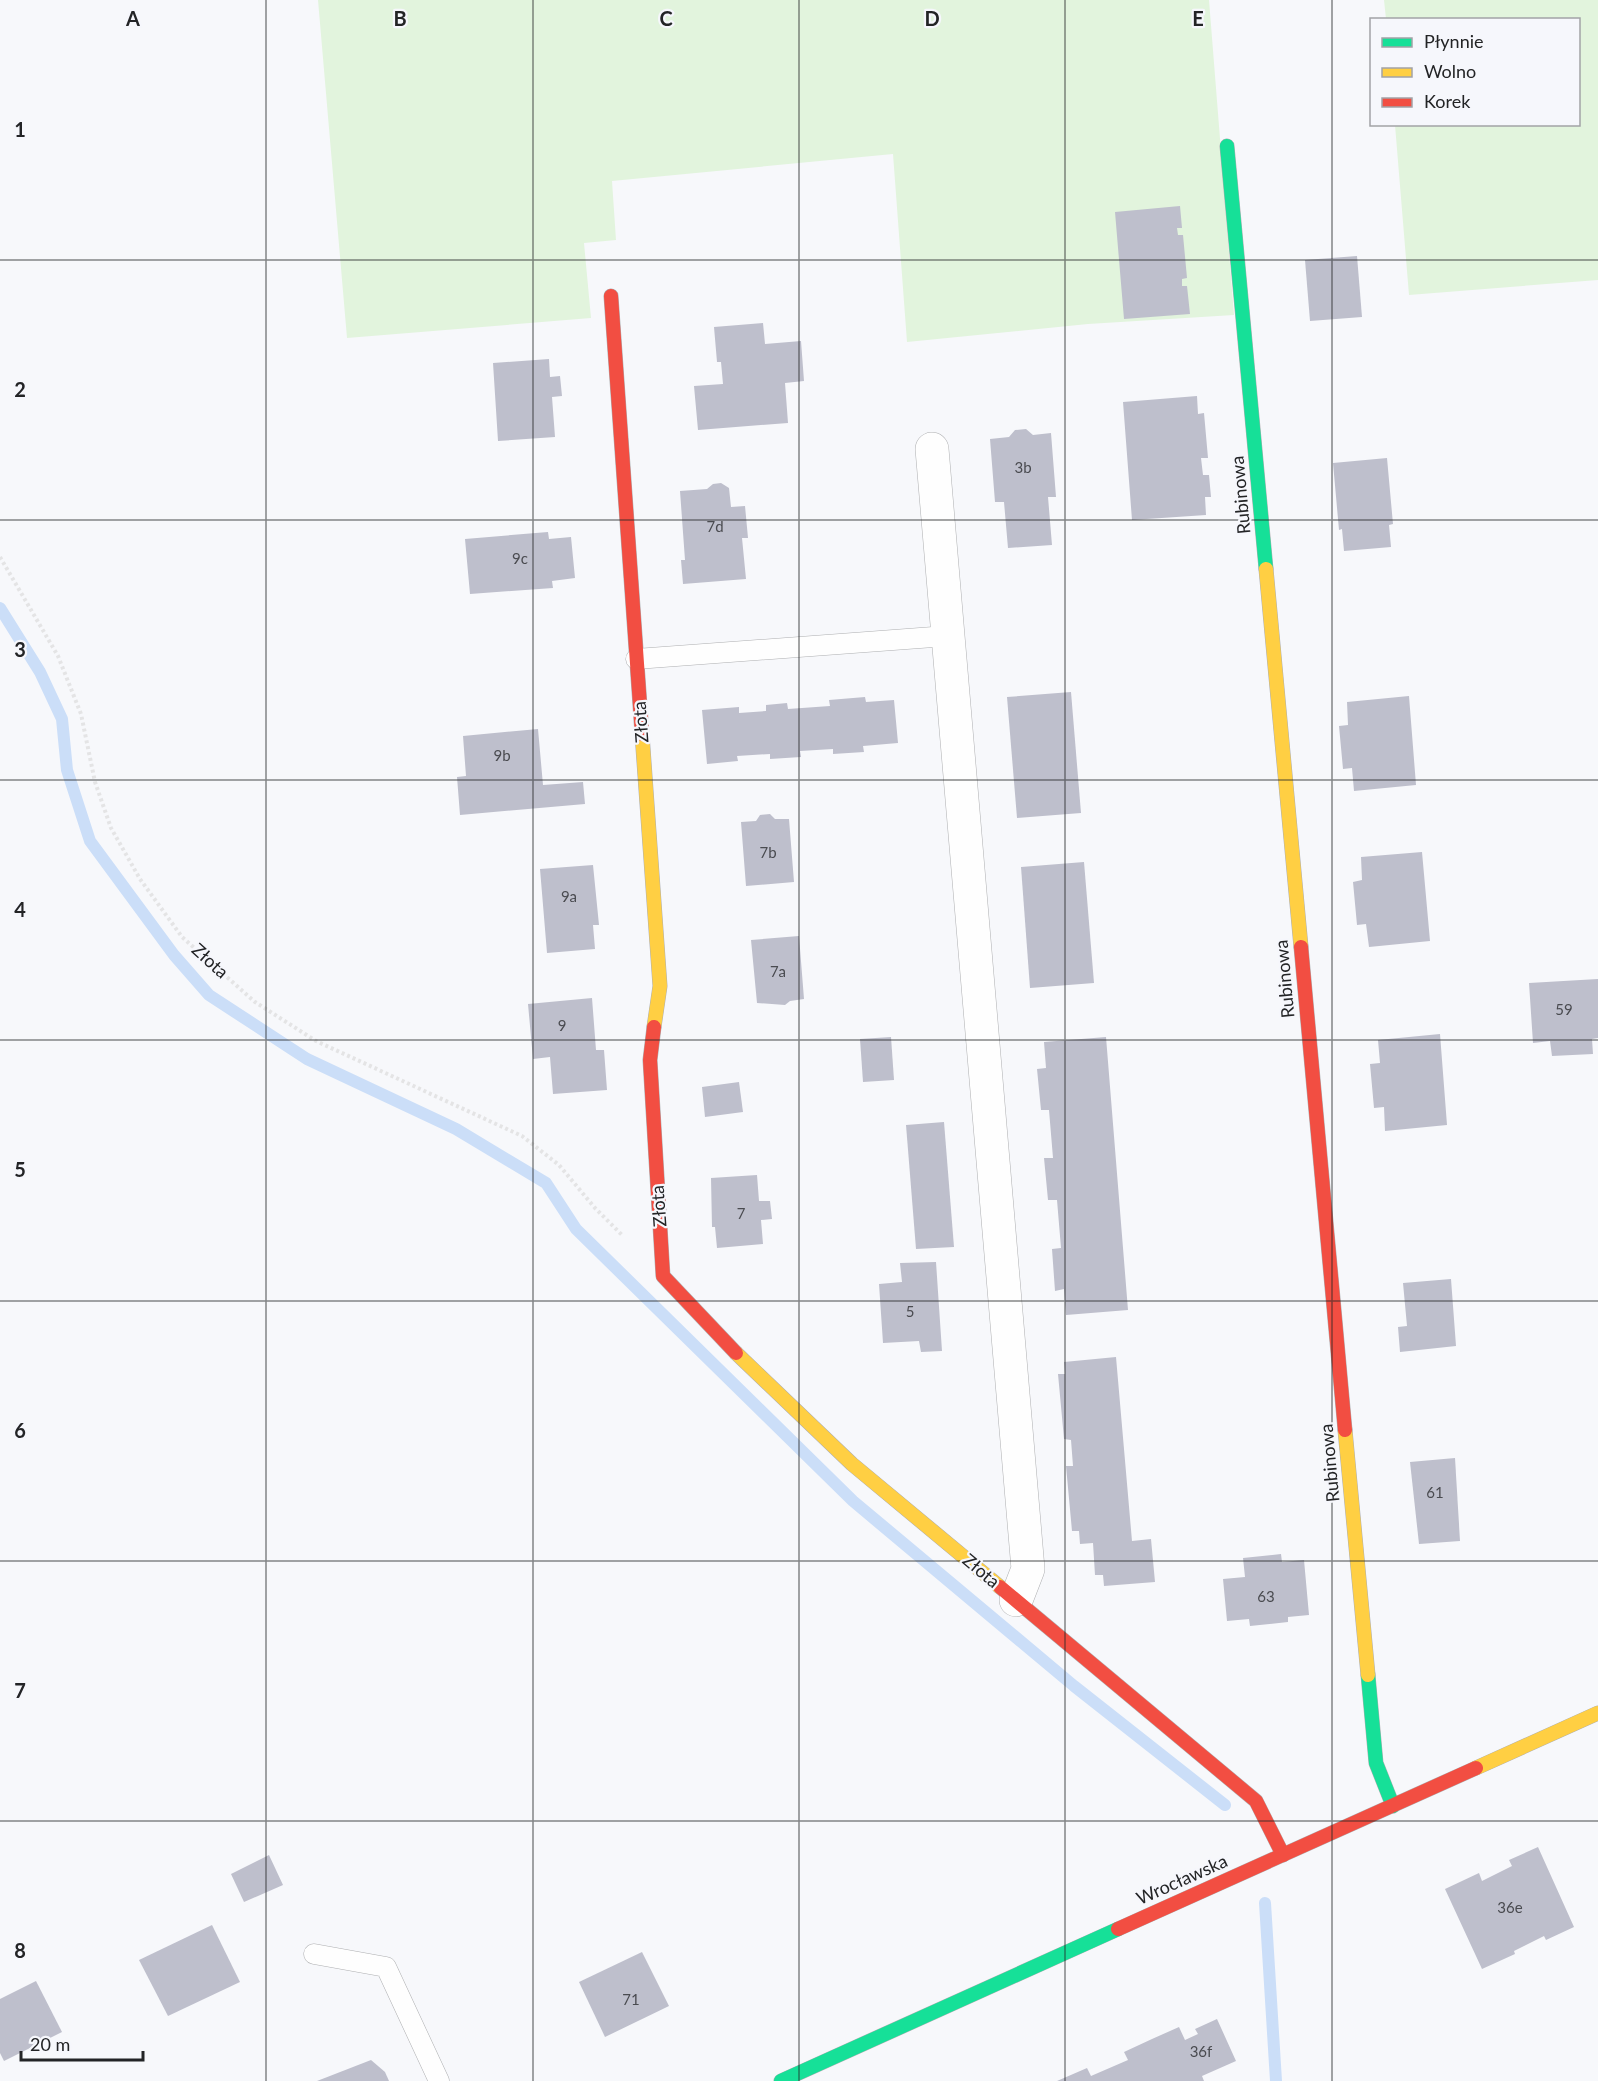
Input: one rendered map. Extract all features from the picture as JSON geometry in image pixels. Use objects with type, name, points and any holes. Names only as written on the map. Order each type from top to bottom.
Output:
[{"type":"street","name":"Rubinowa","points":[[1227,146],[1376,1763],[1393,1806]]},
{"type":"street","name":"Złota","points":[[611,296],[660,986],[650,1060],[663,1276],[732,1349],[852,1464],[1256,1801],[1283,1855]]},
{"type":"street","name":"Złota","points":[[932,449],[1028,1569],[1016,1600]]},
{"type":"street","name":"Wrocławska","points":[[781,2081],[1598,1713]]},
{"type":"lane","points":[[636,659],[947,636]]},
{"type":"lane","points":[[314,1954],[386,1967],[439,2081]]},
{"type":"path","name":"Złota","points":[[0,557],[58,656],[81,714],[95,782],[111,828],[140,879],[182,937],[255,1002],[316,1041],[522,1136],[559,1166],[595,1208]]},
{"type":"green space","points":[[318,0],[1209,0],[1234,315],[1088,324],[907,342],[893,154],[612,181],[616,240],[584,243],[591,318],[347,338]]},
{"type":"green space","points":[[1384,0],[1598,0],[1598,280],[1409,295],[1395,126],[1580,126],[1580,18],[1386,18]]},
{"type":"building","points":[[1180,206],[1182,228],[1177,228],[1178,235],[1183,235],[1187,278],[1182,279],[1182,286],[1187,286],[1190,314],[1124,319],[1115,212]]},
{"type":"building","points":[[1357,256],[1362,317],[1310,321],[1305,260]]},
{"type":"building","points":[[763,323],[765,344],[801,341],[804,381],[785,383],[788,423],[698,430],[694,386],[723,384],[721,362],[717,362],[714,327]]},
{"type":"building","points":[[549,359],[550,377],[560,376],[562,396],[552,397],[555,437],[498,441],[493,363]]},
{"type":"building","points":[[1197,396],[1198,414],[1204,413],[1208,458],[1201,458],[1203,475],[1209,475],[1211,497],[1205,497],[1206,515],[1132,520],[1123,402]]},
{"type":"building","points":[[1026,429],[1033,435],[1051,433],[1056,497],[1048,497],[1052,545],[1008,548],[1004,502],[995,502],[990,439],[1009,437],[1015,430]]},
{"type":"building","points":[[1387,458],[1393,524],[1389,525],[1391,547],[1344,551],[1342,529],[1339,530],[1333,463]]},
{"type":"building","points":[[721,483],[729,488],[731,507],[745,506],[748,538],[742,538],[746,579],[683,584],[681,560],[685,560],[680,491],[707,489],[713,484]]},
{"type":"building","points":[[548,532],[549,539],[571,537],[575,578],[552,581],[553,588],[470,594],[465,539]]},
{"type":"building","points":[[1071,692],[1081,813],[1017,818],[1007,697]]},
{"type":"building","points":[[1409,696],[1416,785],[1354,791],[1352,768],[1343,769],[1339,726],[1348,725],[1347,702]]},
{"type":"building","points":[[865,697],[866,702],[894,700],[898,743],[863,746],[864,752],[833,754],[833,749],[800,751],[801,757],[770,759],[770,754],[737,756],[738,761],[707,764],[702,710],[739,707],[739,713],[766,711],[766,705],[787,703],[788,709],[830,706],[829,700]]},
{"type":"building","points":[[538,729],[543,785],[583,782],[585,804],[460,815],[457,777],[466,776],[463,736]]},
{"type":"building","points":[[770,814],[775,819],[789,819],[794,882],[746,886],[741,822],[756,821],[760,815]]},
{"type":"building","points":[[1422,852],[1430,941],[1369,947],[1366,924],[1357,925],[1353,882],[1362,880],[1361,857]]},
{"type":"building","points":[[1084,862],[1094,983],[1030,988],[1021,867]]},
{"type":"building","points":[[593,865],[599,925],[593,925],[595,949],[547,953],[540,869]]},
{"type":"building","points":[[799,936],[804,999],[790,1001],[785,1005],[757,1003],[751,940]]},
{"type":"building","points":[[1598,979],[1598,1038],[1592,1039],[1593,1054],[1552,1056],[1550,1041],[1533,1043],[1529,983]]},
{"type":"building","points":[[592,998],[596,1050],[604,1050],[607,1090],[553,1094],[550,1057],[533,1059],[528,1004]]},
{"type":"building","points":[[1440,1034],[1447,1125],[1385,1131],[1384,1107],[1374,1108],[1370,1064],[1380,1063],[1378,1040]]},
{"type":"building","points":[[891,1037],[894,1080],[863,1082],[860,1039]]},
{"type":"building","points":[[1106,1037],[1128,1310],[1066,1315],[1064,1289],[1055,1291],[1052,1249],[1061,1248],[1057,1200],[1048,1200],[1044,1158],[1053,1158],[1049,1110],[1041,1110],[1037,1069],[1046,1068],[1044,1042]]},
{"type":"building","points":[[739,1082],[743,1112],[705,1117],[702,1087]]},
{"type":"building","points":[[944,1122],[954,1247],[916,1249],[906,1125]]},
{"type":"building","points":[[757,1175],[759,1201],[770,1201],[772,1219],[761,1220],[763,1244],[717,1248],[715,1227],[712,1227],[711,1178]]},
{"type":"building","points":[[936,1262],[942,1351],[921,1352],[919,1341],[883,1343],[879,1284],[902,1282],[900,1263]]},
{"type":"building","points":[[1451,1279],[1456,1346],[1400,1352],[1398,1327],[1407,1326],[1403,1283]]},
{"type":"building","points":[[1116,1357],[1132,1541],[1151,1539],[1155,1582],[1104,1586],[1103,1575],[1095,1575],[1093,1543],[1080,1544],[1079,1531],[1072,1531],[1066,1466],[1073,1466],[1071,1440],[1064,1439],[1058,1374],[1065,1374],[1064,1362]]},
{"type":"building","points":[[1455,1458],[1460,1541],[1419,1544],[1410,1462]]},
{"type":"building","points":[[1281,1554],[1282,1562],[1304,1560],[1309,1615],[1288,1617],[1288,1622],[1250,1626],[1249,1619],[1227,1621],[1223,1579],[1245,1577],[1243,1558]]},
{"type":"building","points":[[1538,1847],[1574,1927],[1546,1940],[1544,1936],[1514,1951],[1515,1954],[1482,1969],[1445,1889],[1479,1873],[1482,1881],[1512,1866],[1509,1860]]},
{"type":"building","points":[[269,1855],[283,1885],[244,1902],[231,1874]]},
{"type":"building","points":[[212,1925],[240,1982],[168,2016],[139,1960]]},
{"type":"building","points":[[642,1952],[669,2006],[605,2037],[579,1982]]},
{"type":"building","points":[[36,1981],[62,2032],[4,2061],[0,2053],[0,1999]]},
{"type":"building","points":[[1217,2019],[1236,2061],[1202,2076],[1204,2081],[1057,2081],[1087,2068],[1091,2076],[1128,2060],[1124,2052],[1179,2027],[1185,2040],[1198,2034],[1195,2029]]},
{"type":"building","points":[[371,2060],[385,2072],[389,2081],[317,2081]]},
{"type":"waterway","points":[[0,608],[40,672],[62,719],[67,770],[90,841],[174,955],[209,995],[307,1059],[456,1129],[546,1183],[576,1229],[853,1501],[1074,1686],[1225,1805]]},
{"type":"waterway","points":[[1265,1903],[1276,2081]]},
{"type":"traffic: fast","points":[[1227,146],[1266,569]]},
{"type":"traffic: fast","points":[[1368,1675],[1376,1763],[1393,1806]]},
{"type":"traffic: fast","points":[[781,2081],[1118,1929]]},
{"type":"traffic: slow","points":[[1266,569],[1301,947]]},
{"type":"traffic: slow","points":[[642,734],[660,986],[654,1027]]},
{"type":"traffic: slow","points":[[736,1353],[852,1464],[1000,1587]]},
{"type":"traffic: slow","points":[[1345,1430],[1368,1675]]},
{"type":"traffic: slow","points":[[1476,1768],[1598,1713]]},
{"type":"traffic: jam","points":[[611,296],[642,734]]},
{"type":"traffic: jam","points":[[1301,947],[1345,1430]]},
{"type":"traffic: jam","points":[[654,1027],[650,1060],[663,1276],[736,1353]]},
{"type":"traffic: jam","points":[[1000,1587],[1256,1801],[1283,1855]]},
{"type":"traffic: jam","points":[[1118,1929],[1476,1768]]}]
